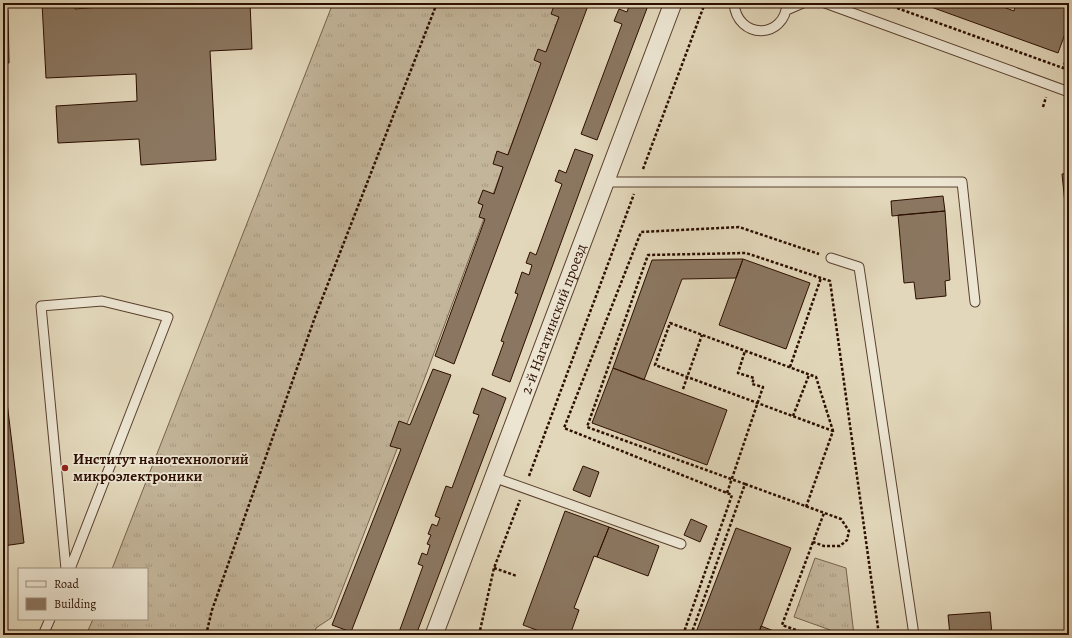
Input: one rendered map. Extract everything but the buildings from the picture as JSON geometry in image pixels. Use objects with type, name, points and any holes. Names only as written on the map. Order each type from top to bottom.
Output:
[{"type":"street","name":"2-й Нагатинский проезд","points":[[434,635],[673,3]]},
{"type":"lane","points":[[734,3],[738,17],[743,24],[757,31],[772,28],[779,24],[787,7],[803,3]]},
{"type":"lane","points":[[825,3],[1069,92]]},
{"type":"lane","points":[[606,182],[962,182],[976,302]]},
{"type":"lane","points":[[831,258],[859,267],[914,635]]},
{"type":"lane","points":[[66,568],[41,306],[102,301],[168,317],[70,568]]},
{"type":"lane","points":[[493,477],[524,490],[682,544]]},
{"type":"lane","points":[[43,635],[50,620]]},
{"type":"path","points":[[206,635],[212,610],[315,317],[437,3]]},
{"type":"path","points":[[479,635],[494,568],[705,3]]},
{"type":"path","points":[[883,3],[1063,68],[1068,59],[1069,52]]},
{"type":"path","points":[[683,635],[732,495],[564,428],[641,232],[739,227],[831,258]]},
{"type":"path","points":[[813,542],[824,546],[840,546],[847,540],[848,531],[841,519],[587,427],[648,255],[746,253],[830,281],[879,635]]},
{"type":"path","points":[[790,368],[821,278]]},
{"type":"path","points":[[806,507],[833,431],[816,377],[670,323],[655,365],[833,431]]},
{"type":"path","points":[[683,389],[702,335]]},
{"type":"path","points":[[727,493],[763,388],[752,384],[754,378],[738,373],[745,351]]},
{"type":"path","points":[[793,416],[809,375]]},
{"type":"path","points":[[691,635],[745,484]]},
{"type":"path","points":[[810,635],[782,624],[824,513]]},
{"type":"path","points":[[494,568],[517,576]]},
{"type":"green space","points":[[333,3],[564,3],[424,380],[331,618],[316,628],[314,635],[86,635],[93,620],[148,620],[148,568],[112,568]]},
{"type":"green space","points":[[815,558],[846,568],[854,635],[844,635],[794,617]]},
{"type":"place","name":"Институт нанотехнологий микроэлектроники","points":[[65,468]]}]
